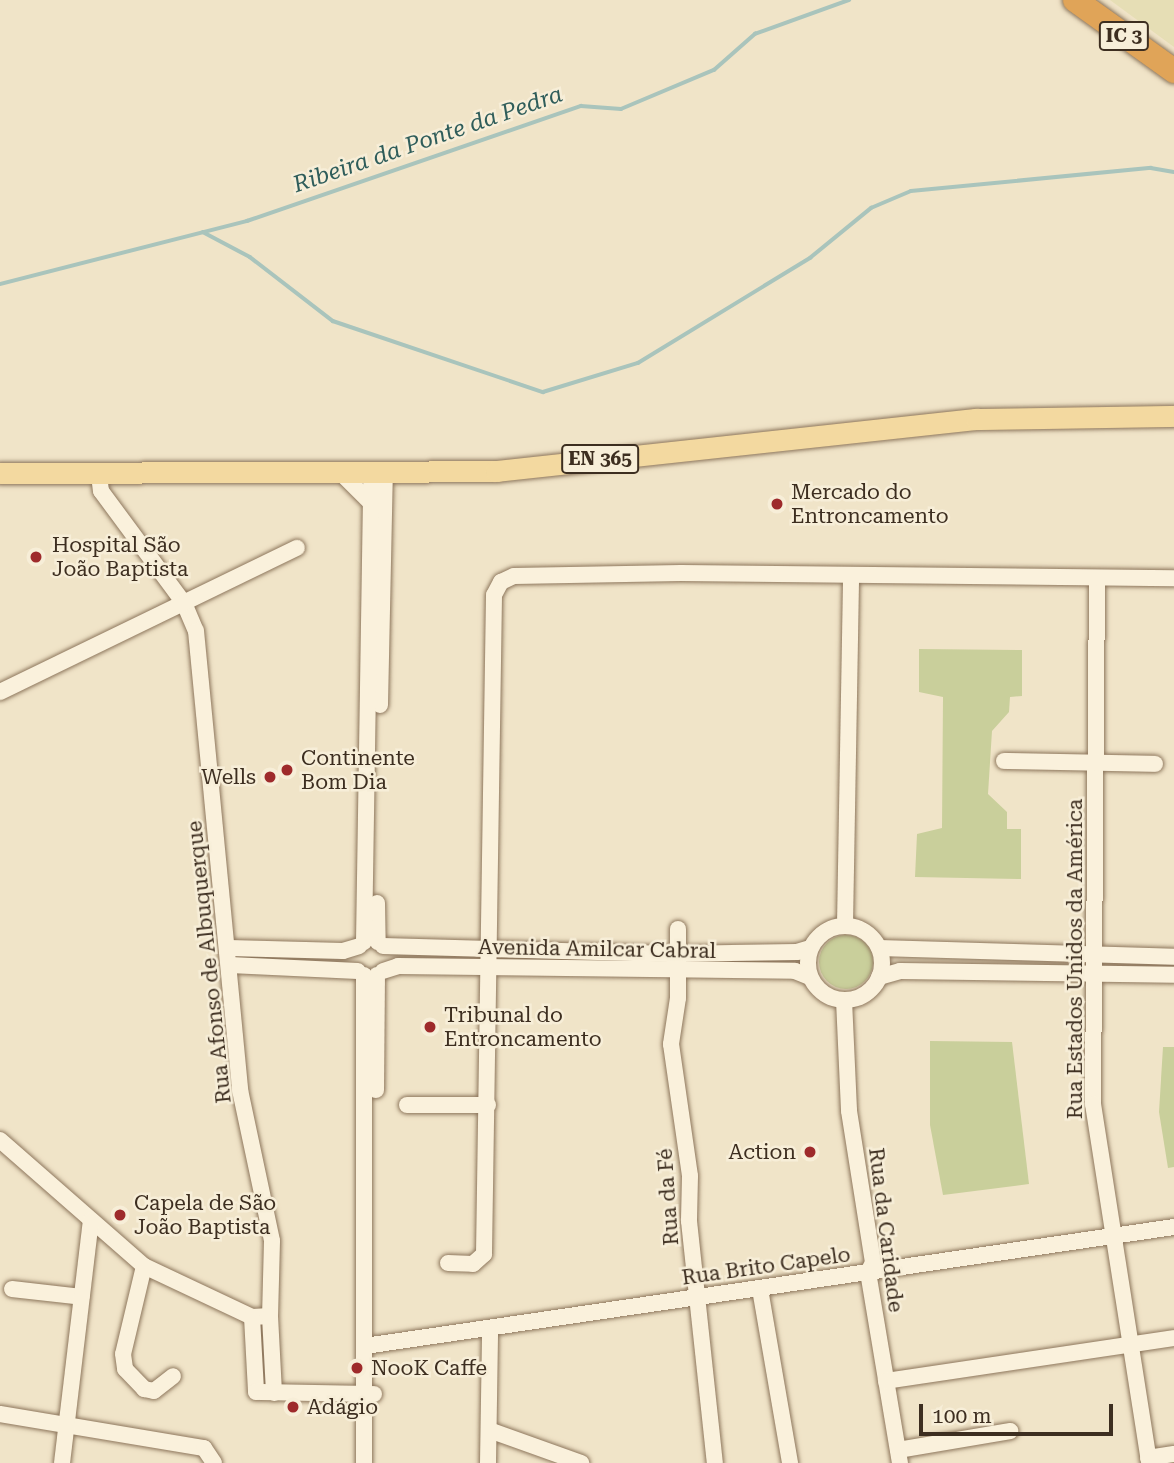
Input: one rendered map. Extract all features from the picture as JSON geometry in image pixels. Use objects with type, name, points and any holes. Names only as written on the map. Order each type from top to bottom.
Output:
[{"type":"highway","name":"IC 3","points":[[1075,0],[1174,71]]},
{"type":"main road","name":"EN 365","points":[[0,474],[343,475],[496,471],[976,419],[1174,416]]},
{"type":"main road","name":"EN 365","points":[[0,486],[26,476]]},
{"type":"street","points":[[377,500],[403,479],[420,471]]},
{"type":"street","points":[[371,944],[378,472]]},
{"type":"street","name":"Rua Afonso de Albuquerque","points":[[99,475],[101,491],[184,603],[196,631],[229,948],[240,1090],[272,1241],[270,1316],[274,1393]]},
{"type":"street","points":[[343,475],[377,500]]},
{"type":"street","points":[[0,692],[297,548]]},
{"type":"street","points":[[448,1263],[473,1264],[484,1254],[494,595],[501,582],[514,576],[681,573],[1174,578]]},
{"type":"street","points":[[845,925],[850,576]]},
{"type":"street","name":"Rua Estados Unidos da América","points":[[1097,578],[1093,1104],[1149,1460]]},
{"type":"street","points":[[1004,761],[1155,764]]},
{"type":"street","points":[[879,977],[879,948],[866,932],[845,925],[824,931],[810,948],[810,976],[824,993],[844,1000],[865,994],[879,977],[900,971],[1093,966],[1174,957]]},
{"type":"street","name":"Rua da Fé","points":[[678,929],[678,973],[671,1044],[690,1176],[689,1221],[715,1463]]},
{"type":"street","points":[[371,944],[354,956],[371,973]]},
{"type":"street","points":[[371,944],[388,956],[371,973],[370,1394],[374,1463]]},
{"type":"street","name":"Avenida Amilcar Cabral","points":[[229,948],[343,951],[371,944],[489,951],[678,954],[797,952],[810,948]]},
{"type":"street","points":[[879,948],[1174,975]]},
{"type":"street","name":"Avenida Amilcar Cabral","points":[[230,965],[371,973],[398,966],[678,973],[794,971],[810,976]]},
{"type":"street","name":"Rua da Caridade","points":[[844,1000],[849,1111],[873,1263],[867,1272],[899,1457]]},
{"type":"street","points":[[407,1105],[488,1105]]},
{"type":"street","points":[[0,1140],[144,1266],[252,1317],[270,1316]]},
{"type":"street","points":[[62,1463],[91,1221]]},
{"type":"street","name":"Rua Brito Capelo","points":[[370,1346],[1174,1227]]},
{"type":"street","points":[[144,1266],[123,1354],[125,1369],[144,1390],[154,1391],[173,1376]]},
{"type":"street","points":[[12,1289],[82,1297]]},
{"type":"street","points":[[760,1289],[790,1463]]},
{"type":"street","points":[[252,1317],[256,1392],[370,1394]]},
{"type":"street","points":[[488,1463],[489,1329]]},
{"type":"street","points":[[886,1381],[1174,1338]]},
{"type":"street","points":[[364,1463],[370,1394]]},
{"type":"street","points":[[0,1414],[204,1448],[214,1463]]},
{"type":"street","points":[[489,1430],[581,1463]]},
{"type":"street","points":[[899,1457],[1010,1431]]},
{"type":"street","points":[[1149,1460],[1174,1454]]},
{"type":"shaded area","points":[[1110,0],[1174,0],[1174,47]]},
{"type":"green space","points":[[919,649],[1022,650],[1022,696],[1010,697],[1009,712],[992,731],[988,794],[1007,812],[1007,829],[1021,829],[1021,879],[915,877],[917,834],[942,828],[943,697],[919,692]]},
{"type":"green space","points":[[846,935],[865,943],[873,962],[865,981],[846,989],[827,981],[819,962],[827,943]]},
{"type":"green space","points":[[930,1041],[1012,1042],[1029,1184],[943,1195],[930,1125]]},
{"type":"green space","points":[[1163,1047],[1174,1047],[1174,1167],[1168,1168],[1159,1112]]},
{"type":"waterway","name":"Ribeira da Ponte da Pedra","points":[[0,284],[247,221],[581,106],[621,109],[714,70],[755,34],[849,0]]},
{"type":"waterway","points":[[203,232],[250,257],[333,321],[543,392],[638,363],[810,258],[871,208],[911,191],[1151,168],[1174,172]]},
{"type":"place","name":"Mercado do Entroncamento","points":[[777,504]]},
{"type":"place","name":"Hospital São João Baptista","points":[[36,557]]},
{"type":"place","name":"Continente Bom Dia","points":[[287,770]]},
{"type":"place","name":"Wells","points":[[270,777]]},
{"type":"place","name":"Tribunal do Entroncamento","points":[[430,1027]]},
{"type":"place","name":"Action","points":[[810,1152]]},
{"type":"place","name":"Capela de São João Baptista","points":[[120,1215]]},
{"type":"place","name":"NooK Caffe","points":[[357,1368]]},
{"type":"place","name":"Adágio","points":[[293,1407]]}]
